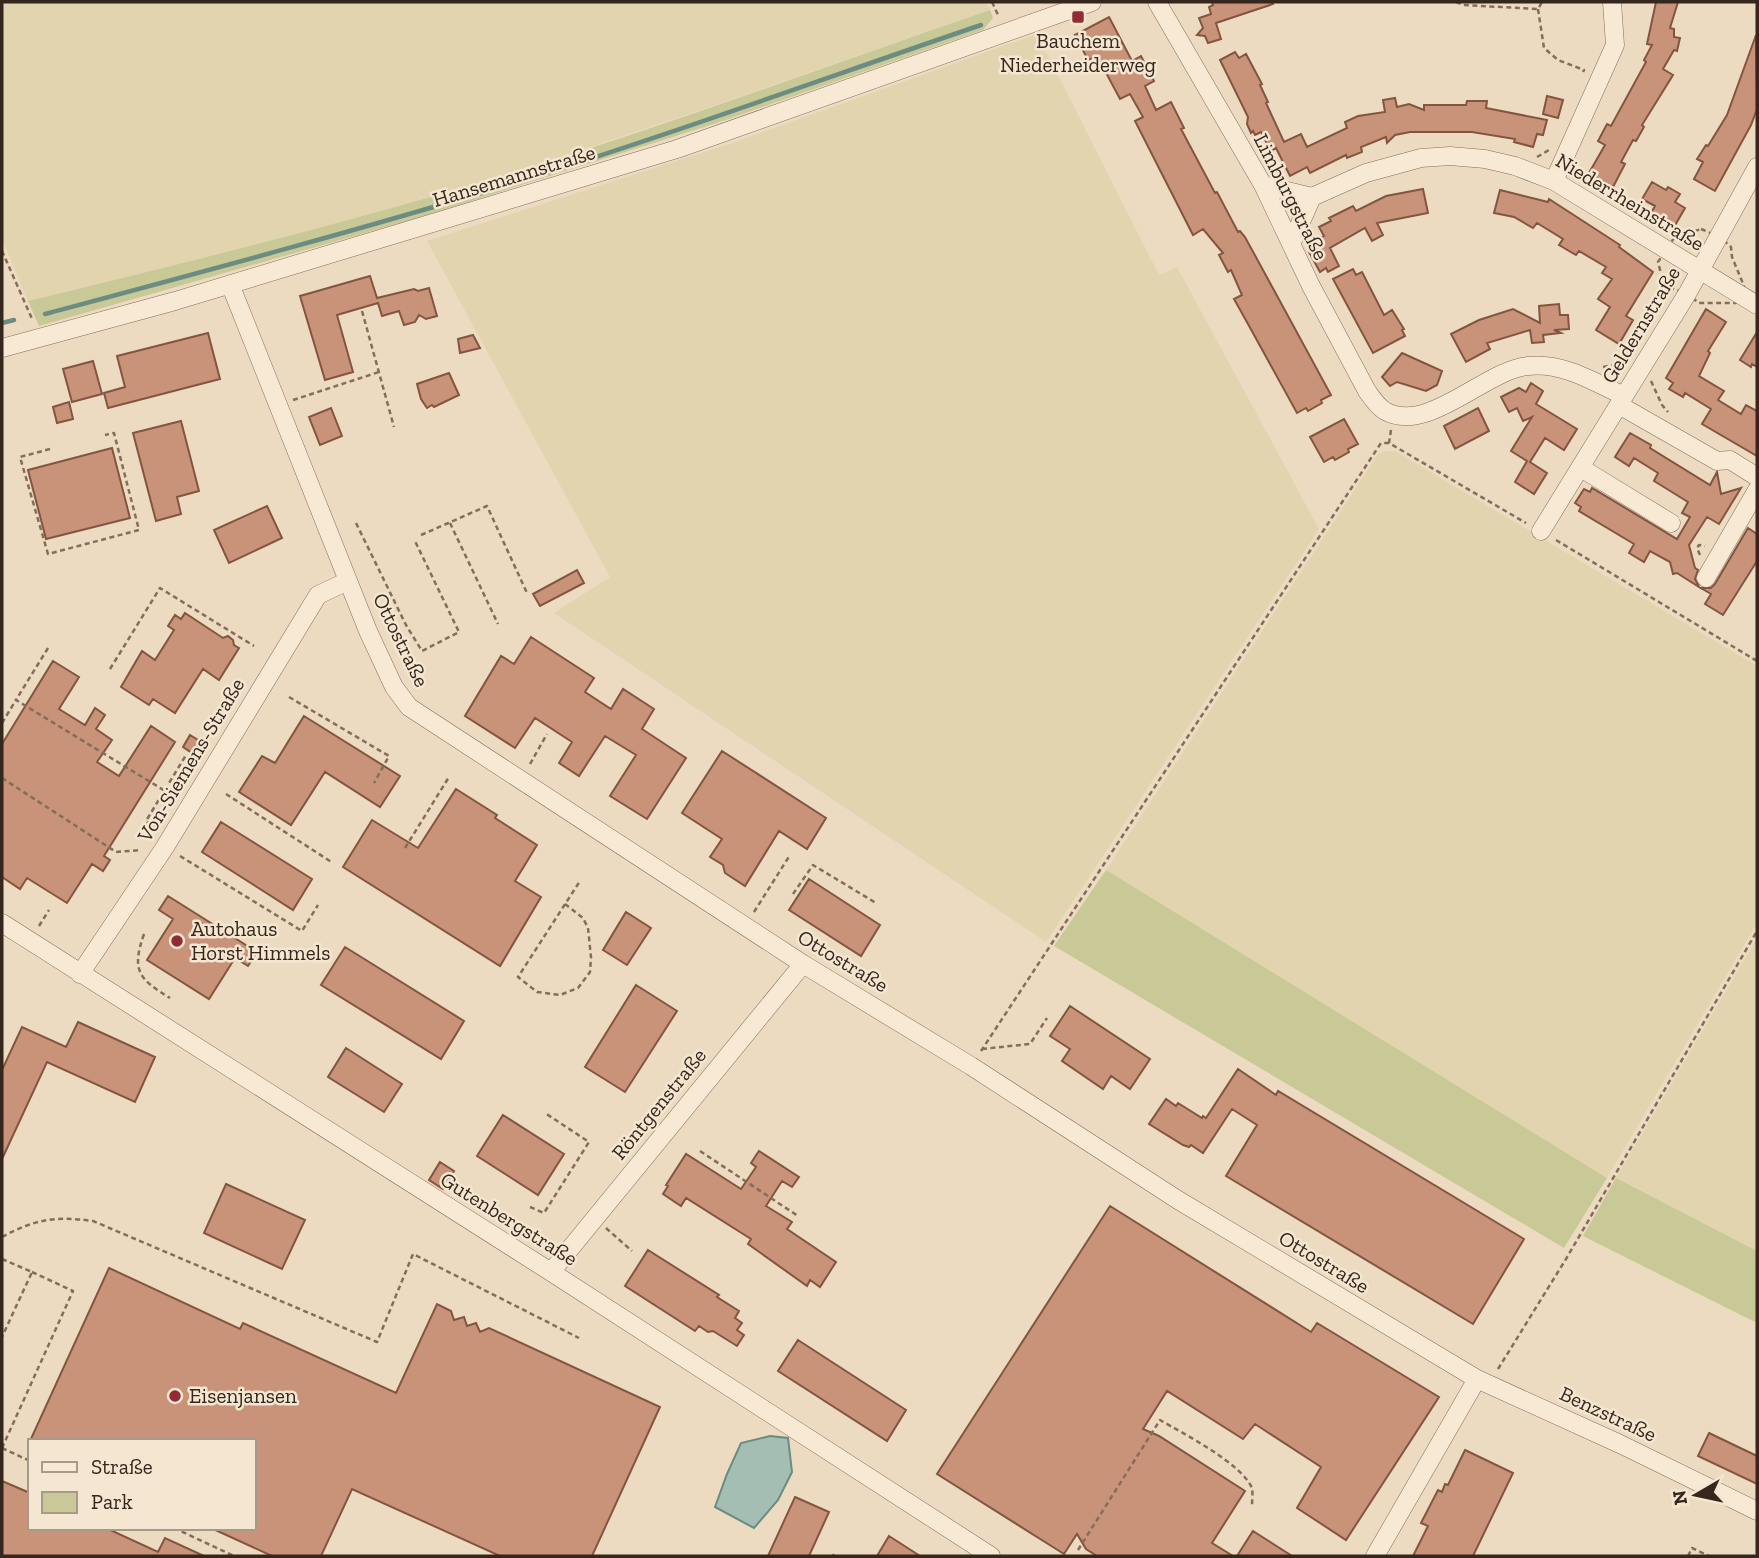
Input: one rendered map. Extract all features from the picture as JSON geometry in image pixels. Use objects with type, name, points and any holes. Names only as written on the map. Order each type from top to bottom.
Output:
[{"type":"street","name":"Hansemannstraße","points":[[2,348],[407,233],[677,149],[1092,2]]},
{"type":"street","name":"Limburgstraße","points":[[1157,2],[1263,185],[1311,286],[1367,391],[1378,405],[1389,412]]},
{"type":"street","points":[[1554,181],[1615,46],[1612,2]]},
{"type":"street","name":"Niederrheinstraße","points":[[1312,197],[1379,168],[1421,158],[1450,156],[1485,159],[1530,171],[1554,181],[1757,305]]},
{"type":"street","name":"Geldernstraße","points":[[1541,531],[1701,270],[1757,167]]},
{"type":"street","points":[[1263,185],[1312,197],[1291,244]]},
{"type":"street","name":"Ottostraße","points":[[230,284],[348,581],[394,687],[409,707],[803,964],[971,1066],[1178,1200],[1483,1381]]},
{"type":"street","points":[[1389,412],[1400,416],[1421,415],[1510,371],[1526,366],[1570,370],[1717,461],[1730,460],[1757,477]]},
{"type":"street","points":[[1581,468],[1671,523]]},
{"type":"street","points":[[1706,578],[1757,490]]},
{"type":"street","name":"Von-Siemens-Straße","points":[[80,974],[165,847],[318,595],[348,581]]},
{"type":"street","name":"Gutenbergstraße","points":[[2,923],[991,1556]]},
{"type":"street","name":"Röntgenstraße","points":[[551,1272],[803,964]]},
{"type":"street","points":[[1375,1556],[1483,1381]]},
{"type":"street","name":"Benzstraße","points":[[1483,1381],[1757,1511]]},
{"type":"path","points":[[1455,2],[1463,5],[1538,9]]},
{"type":"path","points":[[1542,2],[1538,9],[1544,48],[1558,60],[1584,71],[1580,79],[1597,86]]},
{"type":"path","points":[[1530,171],[1535,159],[1550,149]]},
{"type":"path","points":[[2,251],[41,337]]},
{"type":"path","points":[[362,311],[394,427]]},
{"type":"path","points":[[1589,380],[1596,368],[1624,362],[1641,371],[1652,382],[1662,405],[1670,415]]},
{"type":"path","points":[[276,405],[379,372]]},
{"type":"path","points":[[1389,412],[1389,443]]},
{"type":"path","points":[[50,449],[20,457],[48,554],[139,530],[114,433],[106,435]]},
{"type":"path","points":[[971,1066],[1381,443],[1389,443],[1541,531],[1757,661]]},
{"type":"path","points":[[421,536],[486,506],[527,593]]},
{"type":"path","points":[[356,523],[406,625],[422,651],[459,632],[414,539]]},
{"type":"path","points":[[450,523],[498,624]]},
{"type":"path","points":[[110,669],[160,588],[254,646]]},
{"type":"path","points":[[2,723],[48,648]]},
{"type":"path","points":[[289,697],[389,757],[374,783]]},
{"type":"path","points":[[16,700],[190,806]]},
{"type":"path","points":[[530,764],[547,734]]},
{"type":"path","points":[[2,778],[116,852],[141,850],[154,828],[146,821],[186,755]]},
{"type":"path","points":[[405,848],[449,777]]},
{"type":"path","points":[[226,794],[333,863]]},
{"type":"path","points":[[165,847],[302,932],[318,905]]},
{"type":"path","points":[[745,926],[790,855]]},
{"type":"path","points":[[793,894],[813,865],[876,903]]},
{"type":"path","points":[[565,904],[583,918],[588,928],[590,972],[578,988],[560,995],[537,992],[518,976],[580,881]]},
{"type":"path","points":[[1483,1381],[1566,1259],[1757,931]]},
{"type":"path","points":[[144,934],[139,955],[140,973],[147,984],[170,998]]},
{"type":"path","points":[[982,1049],[1030,1044],[1047,1018]]},
{"type":"path","points":[[530,1207],[544,1213],[589,1142],[545,1113]]},
{"type":"path","points":[[701,1151],[798,1216]]},
{"type":"path","points":[[2,1237],[43,1219],[64,1217],[93,1221],[377,1342],[413,1254],[579,1338]]},
{"type":"path","points":[[594,1219],[632,1251]]},
{"type":"path","points":[[2,1259],[73,1290],[2,1448],[28,1460]]},
{"type":"path","points":[[2,1337],[32,1272]]},
{"type":"path","points":[[1079,1550],[1160,1420],[1215,1452],[1240,1474],[1252,1489],[1252,1505]]},
{"type":"path","points":[[178,1530],[234,1556]]},
{"type":"path","points":[[1688,1556],[1692,1548],[1709,1556]]},
{"type":"shaded area","points":[[2,2],[986,2],[990,10],[510,174],[269,243],[28,301],[2,239]]},
{"type":"shaded area","points":[[1037,34],[1159,275],[1177,267],[1319,529],[1046,942],[554,613],[610,577],[427,241],[729,144]]},
{"type":"shaded area","points":[[1395,451],[1757,666],[1757,923],[1607,1178],[1184,922],[1106,870],[1378,454]]},
{"type":"shaded area","points":[[1757,938],[1757,1251],[1616,1178]]},
{"type":"shaded area","points":[[770,1436],[788,1438],[792,1472],[778,1500],[754,1528],[715,1507],[741,1443]]},
{"type":"green space","points":[[990,10],[993,18],[983,30],[717,123],[421,217],[39,326],[28,301],[270,241],[509,174],[690,115]]},
{"type":"green space","points":[[1106,870],[1607,1178],[1564,1248],[1054,946]]},
{"type":"green space","points":[[1616,1178],[1757,1251],[1757,1323],[1583,1236]]},
{"type":"building","points":[[1212,2],[1273,4],[1216,23],[1221,39],[1208,43],[1205,36],[1197,35],[1203,28],[1199,18],[1211,14],[1209,7],[1213,5]]},
{"type":"building","points":[[1656,2],[1678,2],[1670,28],[1674,29],[1674,37],[1680,38],[1677,51],[1674,50],[1663,69],[1673,75],[1642,125],[1644,127],[1636,141],[1633,140],[1621,162],[1625,164],[1613,187],[1589,173],[1605,145],[1598,141],[1607,124],[1611,126],[1646,62],[1644,60],[1652,45],[1647,44]]},
{"type":"building","points":[[1109,17],[1132,61],[1141,56],[1154,81],[1145,86],[1156,110],[1171,102],[1184,128],[1181,129],[1215,193],[1217,192],[1238,232],[1245,237],[1331,395],[1308,411],[1306,408],[1297,413],[1234,299],[1242,295],[1231,270],[1228,272],[1219,255],[1223,253],[1203,229],[1193,235],[1135,121],[1143,117],[1130,94],[1120,99],[1097,56],[1088,60],[1075,35]]},
{"type":"building","points":[[1756,35],[1757,109],[1715,191],[1694,179],[1703,162],[1697,159],[1727,115]]},
{"type":"building","points":[[1235,52],[1239,58],[1246,54],[1262,84],[1260,85],[1268,102],[1266,103],[1284,142],[1301,134],[1307,147],[1347,128],[1345,122],[1358,116],[1385,112],[1383,100],[1395,98],[1397,107],[1409,104],[1424,110],[1424,105],[1466,105],[1467,101],[1487,101],[1486,108],[1547,120],[1543,135],[1537,134],[1533,147],[1514,142],[1515,139],[1472,132],[1410,132],[1395,135],[1387,143],[1386,137],[1361,147],[1362,152],[1347,158],[1346,155],[1310,173],[1307,167],[1290,176],[1276,148],[1271,151],[1261,132],[1255,135],[1253,131],[1251,133],[1247,124],[1248,117],[1220,60]]},
{"type":"building","points":[[1547,96],[1563,100],[1558,118],[1543,114]]},
{"type":"building","points":[[1652,182],[1680,194],[1675,202],[1685,208],[1674,227],[1651,213],[1655,206],[1642,199]]},
{"type":"building","points":[[1423,189],[1428,213],[1377,223],[1383,235],[1372,241],[1365,228],[1330,248],[1339,266],[1328,272],[1326,268],[1320,272],[1309,252],[1316,249],[1312,243],[1324,236],[1319,227],[1331,221],[1329,218],[1353,206],[1356,211],[1386,196]]},
{"type":"building","points":[[1500,190],[1548,202],[1549,199],[1620,245],[1619,247],[1653,272],[1626,316],[1633,320],[1619,344],[1596,330],[1610,307],[1598,299],[1612,279],[1602,273],[1606,267],[1579,251],[1576,255],[1559,245],[1563,239],[1537,223],[1533,228],[1514,217],[1494,213]]},
{"type":"building","points":[[1353,269],[1356,275],[1362,272],[1384,315],[1392,310],[1404,329],[1402,330],[1405,336],[1373,353],[1333,279]]},
{"type":"building","points":[[370,276],[377,298],[429,288],[437,316],[426,319],[419,315],[415,322],[404,325],[399,311],[382,316],[378,303],[337,315],[353,372],[325,380],[300,296]]},
{"type":"building","points":[[1559,304],[1560,315],[1568,315],[1569,329],[1554,330],[1561,333],[1543,335],[1544,342],[1532,343],[1530,330],[1487,343],[1490,349],[1466,362],[1451,334],[1479,320],[1513,309],[1540,323],[1539,306]]},
{"type":"building","points":[[1706,309],[1726,322],[1708,351],[1710,353],[1699,376],[1724,391],[1718,400],[1741,414],[1746,405],[1757,411],[1757,456],[1702,424],[1711,409],[1685,393],[1683,397],[1669,389],[1673,383],[1666,378]]},
{"type":"building","points":[[1757,332],[1757,367],[1752,364],[1751,367],[1740,360]]},
{"type":"building","points":[[208,333],[220,379],[108,408],[104,393],[125,387],[117,356]]},
{"type":"building","points":[[473,335],[480,348],[460,353],[458,339]]},
{"type":"building","points":[[1402,353],[1442,371],[1437,385],[1426,391],[1397,382],[1390,386],[1382,377]]},
{"type":"building","points":[[93,361],[102,394],[72,402],[63,369]]},
{"type":"building","points":[[449,373],[459,395],[427,408],[417,384]]},
{"type":"building","points":[[1531,383],[1543,391],[1536,404],[1577,429],[1564,450],[1545,438],[1530,462],[1547,473],[1534,494],[1515,482],[1527,461],[1511,451],[1532,417],[1523,421],[1517,408],[1509,412],[1501,397],[1519,388],[1526,392]]},
{"type":"building","points":[[69,402],[73,419],[57,423],[53,407]]},
{"type":"building","points":[[331,408],[342,436],[320,445],[309,417]]},
{"type":"building","points":[[1478,408],[1489,431],[1455,449],[1444,426]]},
{"type":"building","points":[[1344,419],[1358,444],[1335,460],[1333,457],[1324,462],[1310,437]]},
{"type":"building","points":[[181,421],[199,491],[177,497],[181,514],[156,521],[133,433]]},
{"type":"building","points":[[1630,433],[1710,485],[1717,472],[1721,494],[1741,488],[1719,524],[1707,517],[1689,545],[1695,568],[1698,570],[1695,579],[1699,587],[1677,573],[1673,574],[1670,562],[1650,551],[1644,562],[1629,553],[1634,544],[1579,511],[1581,507],[1575,503],[1584,489],[1590,492],[1592,488],[1677,539],[1690,517],[1682,513],[1688,502],[1654,481],[1658,473],[1634,458],[1629,466],[1615,457]]},
{"type":"building","points":[[112,448],[130,518],[46,539],[28,470]]},
{"type":"building","points":[[267,506],[282,538],[229,563],[214,530]]},
{"type":"building","points":[[1748,528],[1757,534],[1757,561],[1723,615],[1705,604],[1711,594],[1701,588],[1711,588],[1715,584]]},
{"type":"building","points":[[577,570],[584,583],[540,606],[533,594]]},
{"type":"building","points":[[185,613],[223,638],[228,636],[239,648],[219,680],[203,669],[175,713],[153,699],[149,705],[121,687],[142,651],[155,660],[174,630],[168,626],[175,615],[181,619]]},
{"type":"building","points":[[531,637],[594,678],[585,692],[611,709],[623,689],[654,709],[642,729],[686,758],[647,819],[610,796],[636,755],[605,736],[579,776],[559,763],[572,742],[535,718],[515,748],[465,716],[501,656],[514,664]]},
{"type":"building","points":[[53,661],[79,677],[59,709],[85,725],[95,708],[105,715],[96,729],[112,740],[97,762],[119,776],[151,726],[175,742],[104,856],[110,860],[103,871],[92,864],[67,903],[27,878],[20,889],[2,877],[2,744]]},
{"type":"building","points":[[304,716],[400,776],[380,807],[325,772],[291,825],[239,792],[262,756],[275,763]]},
{"type":"building","points":[[190,735],[203,743],[195,755],[183,747]]},
{"type":"building","points":[[722,751],[826,818],[807,849],[779,831],[745,886],[725,873],[723,865],[710,857],[722,839],[682,813]]},
{"type":"building","points":[[456,789],[537,845],[515,881],[541,897],[500,966],[343,867],[372,820],[418,848]]},
{"type":"building","points":[[221,822],[312,879],[293,910],[202,852]]},
{"type":"building","points":[[809,879],[880,925],[861,956],[789,910]]},
{"type":"building","points":[[168,896],[257,952],[248,966],[235,958],[209,999],[147,960],[173,919],[159,910]]},
{"type":"building","points":[[626,912],[651,928],[627,965],[603,950]]},
{"type":"building","points":[[345,947],[464,1021],[441,1059],[321,985]]},
{"type":"building","points":[[636,985],[677,1011],[625,1092],[585,1067]]},
{"type":"building","points":[[1070,1006],[1150,1059],[1130,1089],[1111,1076],[1103,1089],[1062,1061],[1070,1049],[1050,1036]]},
{"type":"building","points":[[78,1022],[155,1057],[135,1102],[47,1062],[2,1159],[2,1070],[22,1027],[66,1047]]},
{"type":"building","points":[[346,1048],[402,1084],[384,1112],[328,1077]]},
{"type":"building","points":[[1238,1069],[1276,1095],[1278,1091],[1524,1239],[1473,1324],[1226,1176],[1257,1125],[1232,1109],[1203,1153],[1191,1145],[1183,1145],[1149,1124],[1166,1099],[1206,1118]]},
{"type":"building","points":[[503,1115],[564,1154],[538,1195],[477,1156]]},
{"type":"building","points":[[759,1151],[799,1177],[792,1187],[782,1181],[766,1206],[792,1222],[787,1229],[836,1262],[820,1287],[810,1280],[807,1286],[748,1244],[751,1239],[686,1198],[681,1206],[663,1194],[686,1154],[741,1189],[756,1167],[751,1163]]},
{"type":"building","points":[[440,1162],[454,1171],[443,1189],[429,1180]]},
{"type":"building","points":[[226,1184],[305,1220],[282,1269],[204,1233]]},
{"type":"building","points":[[1110,1206],[1311,1332],[1317,1323],[1439,1397],[1346,1540],[1297,1508],[1321,1467],[1255,1424],[1243,1439],[1167,1391],[1143,1429],[1159,1436],[1245,1491],[1212,1543],[1233,1556],[1097,1556],[1086,1549],[1077,1534],[1064,1554],[937,1474]]},
{"type":"building","points":[[648,1250],[719,1295],[717,1297],[739,1311],[735,1318],[742,1323],[737,1330],[744,1335],[737,1346],[699,1326],[695,1331],[625,1286]]},
{"type":"building","points":[[109,1268],[240,1329],[243,1323],[396,1393],[437,1304],[451,1311],[454,1320],[464,1317],[467,1326],[476,1323],[480,1332],[489,1328],[660,1407],[592,1556],[500,1556],[352,1489],[321,1556],[272,1556],[215,1530],[256,1530],[256,1439],[31,1439]]},
{"type":"building","points":[[798,1340],[906,1410],[887,1441],[778,1371]]},
{"type":"building","points":[[1709,1433],[1757,1456],[1757,1484],[1698,1456]]},
{"type":"building","points":[[1465,1450],[1513,1473],[1473,1556],[1413,1556],[1428,1526],[1421,1523],[1438,1490],[1442,1492],[1445,1484],[1448,1485]]},
{"type":"building","points":[[2,1481],[28,1492],[28,1530],[110,1530],[158,1552],[165,1538],[204,1556],[2,1556]]},
{"type":"building","points":[[795,1497],[829,1512],[809,1556],[768,1556]]},
{"type":"building","points":[[1253,1531],[1292,1556],[1237,1556]]},
{"type":"building","points":[[889,1536],[920,1556],[877,1556]]},
{"type":"waterway","points":[[45,314],[504,186],[683,128],[981,25]]},
{"type":"waterway","points":[[2,323],[14,320]]},
{"type":"place","name":"Bauchem Niederheiderweg","points":[[1078,17]]},
{"type":"place","name":"Autohaus Horst Himmels","points":[[177,941]]},
{"type":"place","name":"Eisenjansen","points":[[175,1396]]}]
